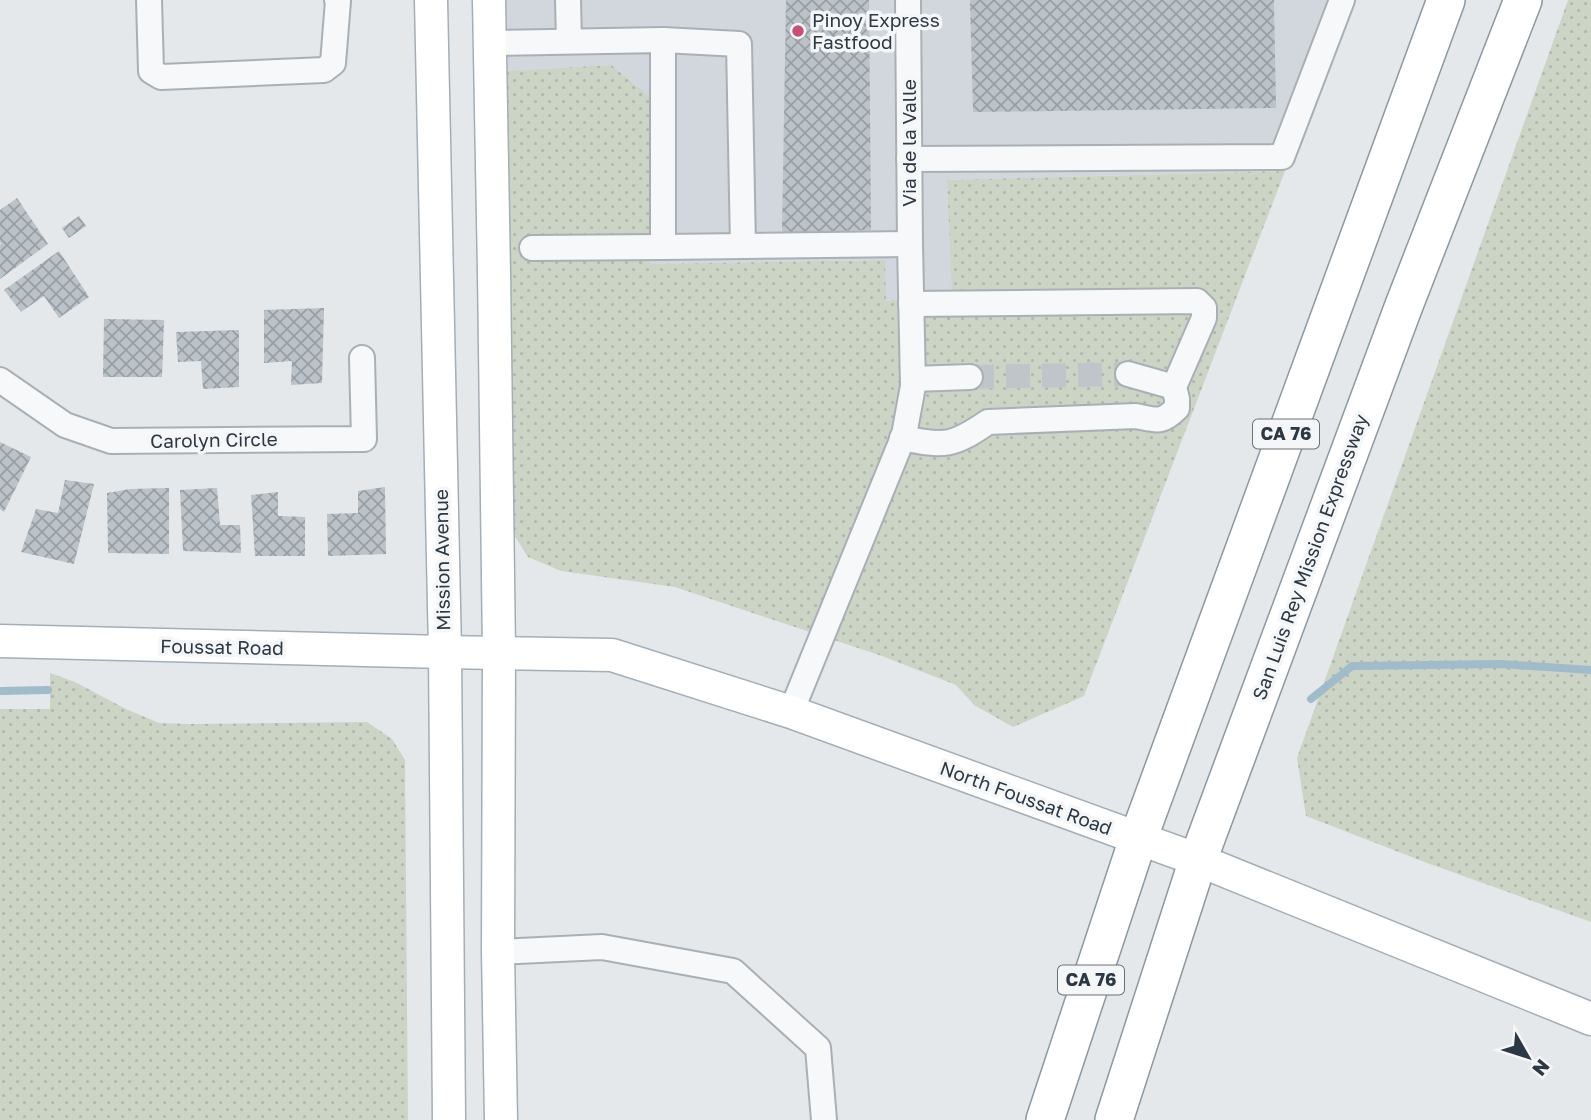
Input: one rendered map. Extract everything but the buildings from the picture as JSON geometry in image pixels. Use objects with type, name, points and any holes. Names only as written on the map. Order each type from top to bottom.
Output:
[{"type":"highway","name":"CA 76","points":[[1045,1120],[1138,839],[1446,0]]},
{"type":"highway","name":"San Luis Rey Mission Expressway","points":[[1114,1120],[1198,860],[1403,308],[1523,0]]},
{"type":"main road","name":"Mission Avenue","points":[[430,0],[444,652],[449,1120]]},
{"type":"main road","points":[[489,0],[499,652],[500,1120]]},
{"type":"main road","name":"Foussat Road","points":[[0,641],[444,652]]},
{"type":"main road","name":"North Foussat Road","points":[[444,652],[611,655],[791,712],[1198,860],[1591,1019]]},
{"type":"street","points":[[149,0],[151,71],[160,76],[324,70],[333,63],[337,0]]},
{"type":"street","points":[[568,0],[569,41]]},
{"type":"street","name":"Via de la Valle","points":[[791,712],[902,438],[913,379],[908,0]]},
{"type":"street","points":[[909,159],[1282,157],[1342,0]]},
{"type":"street","points":[[489,43],[663,40],[739,44],[743,246]]},
{"type":"street","points":[[663,40],[663,247]]},
{"type":"street","points":[[532,248],[910,244]]},
{"type":"street","points":[[902,438],[926,443],[950,443],[988,422],[1136,416],[1157,420],[1167,418],[1177,408],[1174,387],[1204,318],[1205,308],[1196,301],[911,304]]},
{"type":"street","name":"Carolyn Circle","points":[[0,380],[65,425],[111,441],[364,439],[362,358]]},
{"type":"street","points":[[1128,374],[1174,387]]},
{"type":"street","points":[[913,379],[970,377]]},
{"type":"street","points":[[498,952],[602,947],[733,971],[818,1048],[824,1120]]},
{"type":"shaded area","points":[[503,0],[1353,0],[1285,171],[947,180],[953,292],[885,301],[885,260],[650,264],[650,96],[611,65],[503,71]]},
{"type":"green space","points":[[1568,0],[1591,0],[1591,922],[1306,816],[1297,758]]},
{"type":"green space","points":[[611,65],[650,96],[650,264],[885,260],[886,301],[952,291],[947,180],[1285,171],[1084,696],[1013,727],[974,705],[956,685],[882,656],[675,587],[561,571],[528,557],[512,532],[503,71]]},
{"type":"green space","points":[[50,673],[75,682],[159,723],[367,722],[392,739],[405,760],[408,1120],[0,1120],[0,709],[50,709]]},
{"type":"waterway","points":[[1311,699],[1352,666],[1501,664],[1591,670]]},
{"type":"waterway","points":[[0,691],[48,690]]},
{"type":"tunnel","points":[[970,377],[1128,374]]},
{"type":"place","name":"Pinoy Express Fastfood","points":[[798,31]]}]
